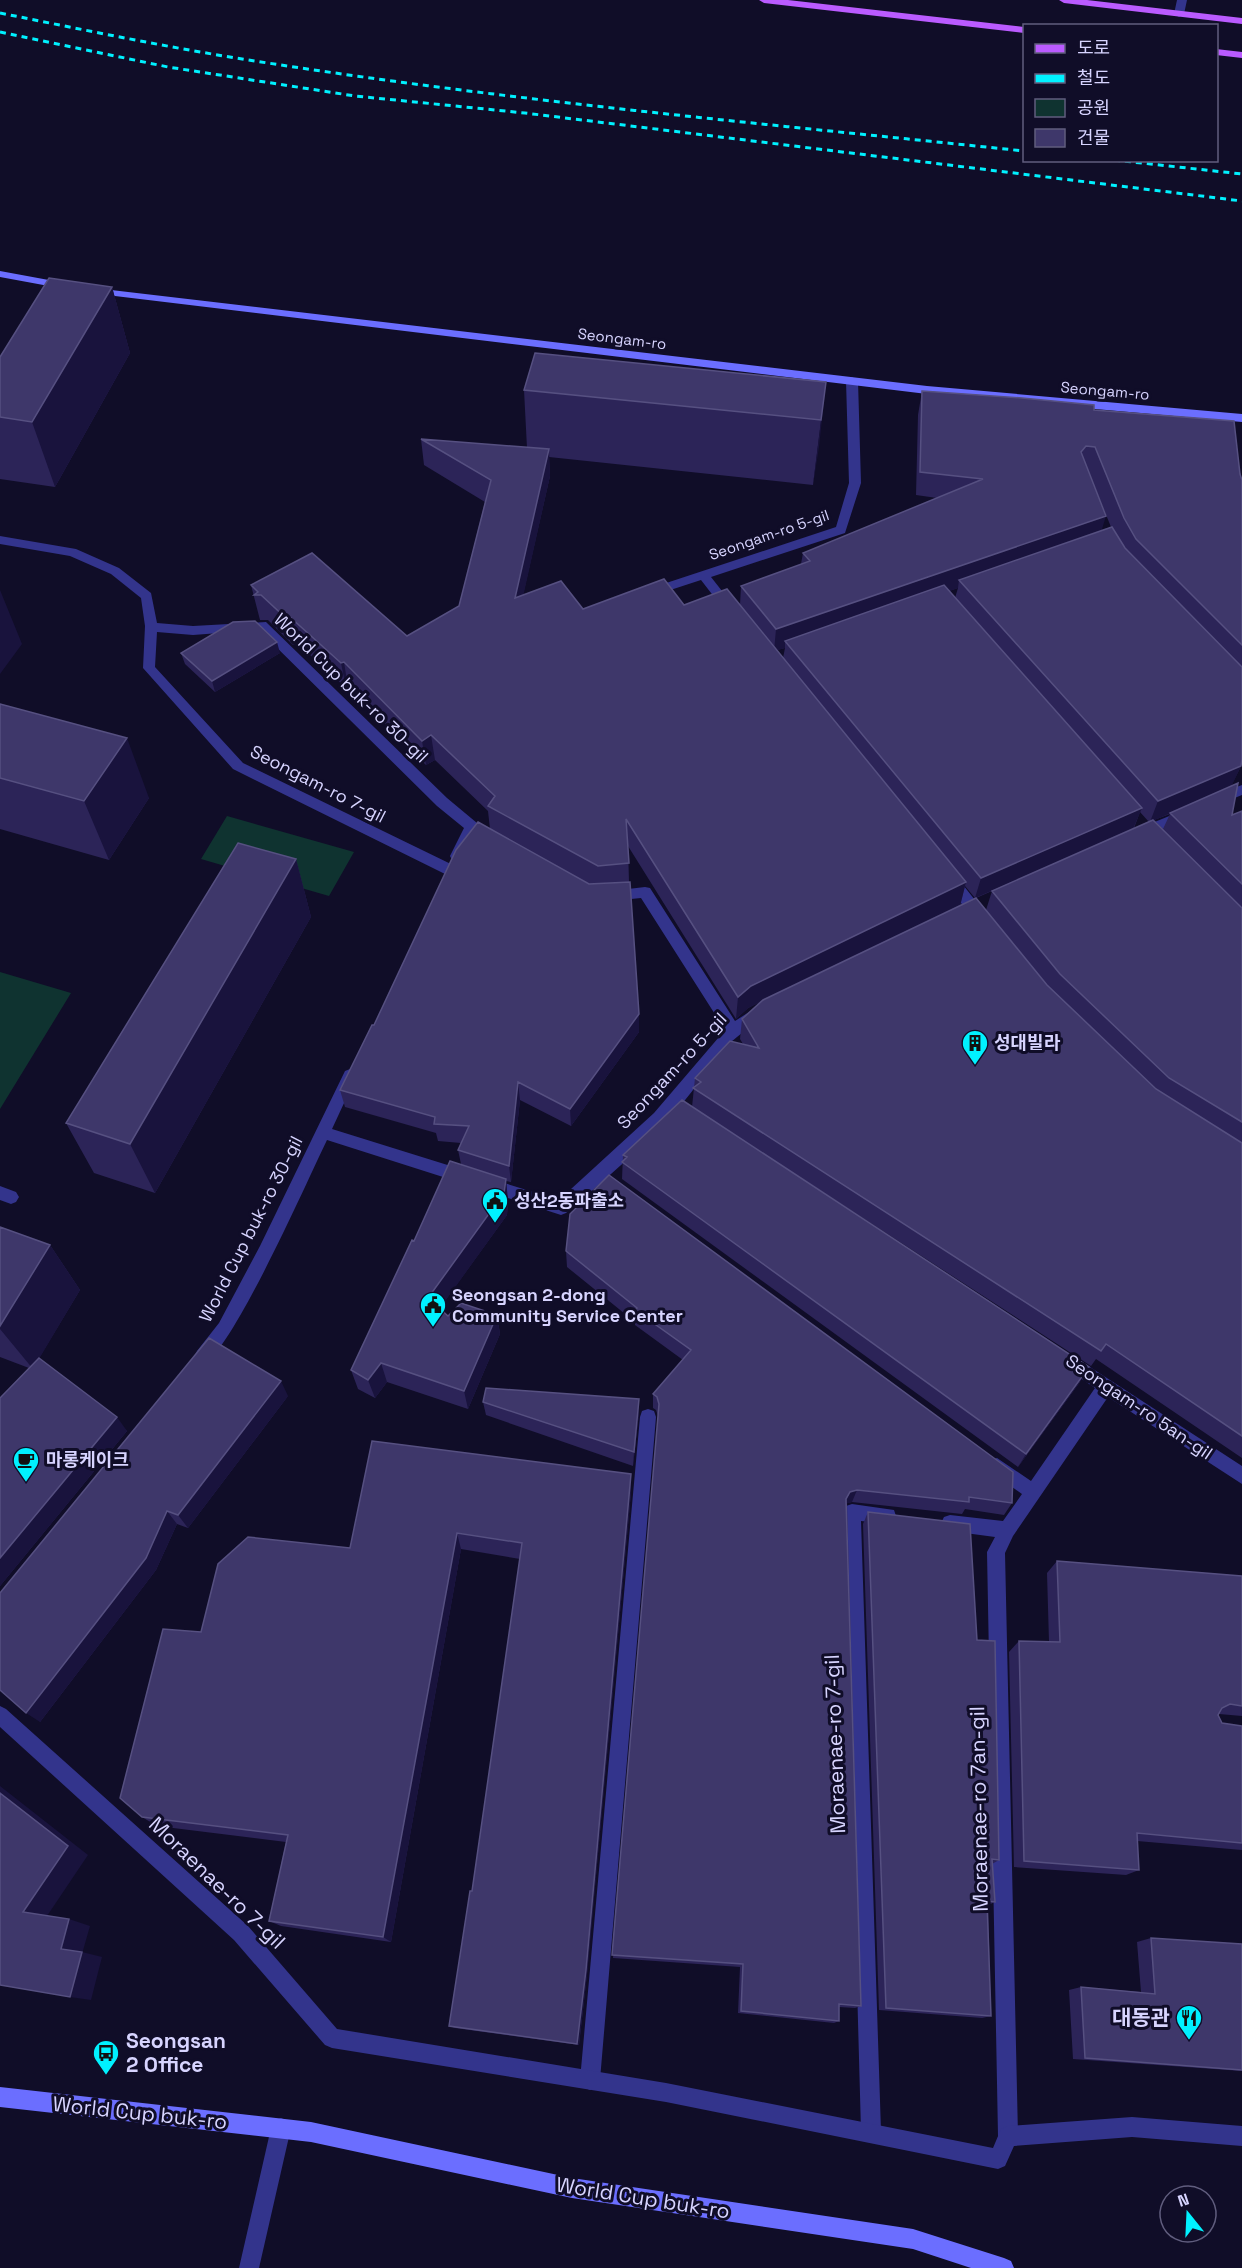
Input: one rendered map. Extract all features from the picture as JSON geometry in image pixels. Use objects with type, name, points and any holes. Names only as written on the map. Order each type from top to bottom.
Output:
[{"type":"main road","points":[[764,0],[1023,30]]},
{"type":"main road","points":[[1064,0],[1242,21]]},
{"type":"main road","points":[[1218,52],[1242,55]]},
{"type":"main road","name":"Seongam-ro","points":[[0,274],[104,293],[852,381],[1242,418]]},
{"type":"main road","name":"World Cup buk-ro","points":[[0,2097],[281,2128],[572,2188],[913,2240],[1004,2268]]},
{"type":"street","points":[[1179,14],[1182,0]]},
{"type":"street","name":"Seongam-ro 5-gil","points":[[642,596],[840,530],[855,483],[852,381]]},
{"type":"street","name":"Seongam-ro 7-gil","points":[[0,540],[72,552],[115,571],[147,596],[151,626],[148,669],[238,766],[448,875],[470,828]]},
{"type":"street","name":"Seongam-ro 5-gil","points":[[703,575],[740,622]]},
{"type":"street","name":"World Cup buk-ro 30-gil","points":[[151,626],[172,631],[200,632],[262,625],[470,828],[491,839]]},
{"type":"street","points":[[1125,841],[1236,792]]},
{"type":"street","points":[[943,870],[988,926]]},
{"type":"street","points":[[596,898],[645,892],[734,1032]]},
{"type":"street","name":"Seongam-ro 5-gil","points":[[322,1132],[561,1208],[605,1178],[678,1106],[717,1048],[754,1014],[774,1004]]},
{"type":"street","name":"World Cup buk-ro 30-gil","points":[[195,1365],[225,1328],[266,1251],[358,1059]]},
{"type":"street","name":"Seongam-ro 5an-gil","points":[[1057,1353],[1242,1476]]},
{"type":"street","name":"Moraenae-ro 7an-gil","points":[[1008,2136],[996,1552],[1007,1530],[1106,1386]]},
{"type":"street","points":[[590,2080],[648,1417]]},
{"type":"street","points":[[985,1457],[1033,1492]]},
{"type":"street","name":"Moraenae-ro 7-gil","points":[[871,2131],[852,1512],[900,1518]]},
{"type":"street","points":[[936,1522],[1007,1530]]},
{"type":"street","name":"Moraenae-ro 7-gil","points":[[0,1715],[241,1933],[332,2038],[475,2059],[871,2131],[998,2159],[1008,2136]]},
{"type":"street","points":[[1008,2136],[1132,2127],[1242,2136]]},
{"type":"street","points":[[249,2268],[281,2128]]},
{"type":"green space","points":[[227,816],[354,852],[329,896],[201,859]]},
{"type":"green space","points":[[0,972],[71,993],[0,1109]]},
{"type":"building","points":[[49,278],[112,287],[32,422],[0,417],[0,357]]},
{"type":"building","points":[[535,353],[826,382],[821,420],[524,390]]},
{"type":"building","points":[[922,391],[1022,398],[1094,405],[1094,410],[1234,421],[1242,480],[1242,645],[1136,539],[1124,518],[1095,447],[1086,446],[1081,452],[1106,516],[776,629],[741,586],[810,561],[803,553],[983,479],[920,472]]},
{"type":"building","points":[[421,439],[549,449],[515,598],[561,581],[583,609],[664,579],[684,605],[727,589],[966,882],[751,986],[738,997],[626,819],[629,863],[598,866],[488,806],[495,796],[431,735],[422,741],[344,662],[341,663],[291,618],[288,620],[261,595],[254,595],[258,592],[251,585],[312,553],[407,636],[459,606],[491,480]]},
{"type":"building","points":[[1112,527],[1125,548],[1242,667],[1241,766],[1158,801],[959,580]]},
{"type":"building","points":[[944,585],[1142,808],[981,878],[785,641]]},
{"type":"building","points":[[255,621],[277,642],[212,681],[181,653],[233,622]]},
{"type":"building","points":[[0,704],[127,738],[84,801],[0,778]]},
{"type":"building","points":[[1238,783],[1232,815],[1242,811],[1242,884],[1170,813]]},
{"type":"building","points":[[1153,820],[1242,908],[1242,1122],[1169,1078],[1060,974],[992,891]]},
{"type":"building","points":[[478,822],[589,884],[630,882],[639,1014],[570,1109],[518,1082],[509,1166],[458,1150],[469,1126],[434,1124],[435,1117],[340,1090],[374,1025],[456,850]]},
{"type":"building","points":[[238,843],[296,859],[130,1144],[66,1123]]},
{"type":"building","points":[[976,898],[1047,985],[1156,1089],[1242,1143],[1242,1436],[1106,1344],[1101,1351],[693,1088],[701,1082],[695,1078],[730,1041],[759,1048],[742,1019],[763,1000]]},
{"type":"building","points":[[682,1100],[1089,1367],[1026,1454],[622,1162],[627,1157],[623,1155]]},
{"type":"building","points":[[450,1161],[506,1179],[504,1193],[428,1298],[448,1316],[461,1303],[497,1315],[464,1391],[381,1363],[368,1380],[351,1370]]},
{"type":"building","points":[[609,1175],[1013,1472],[1012,1503],[969,1497],[969,1502],[857,1490],[850,1492],[846,1499],[861,2006],[839,2004],[839,2021],[741,2011],[743,1964],[612,1955],[659,1404],[657,1397],[653,1394],[691,1350],[635,1310],[637,1308],[566,1251],[570,1214]]},
{"type":"building","points":[[0,1227],[50,1245],[0,1326]]},
{"type":"building","points":[[209,1338],[281,1381],[178,1515],[167,1511],[146,1558],[26,1713],[0,1690],[0,1593]]},
{"type":"building","name":"마롱케이크","points":[[39,1358],[117,1417],[0,1558],[0,1398]]},
{"type":"building","points":[[486,1388],[639,1399],[634,1452],[483,1402]]},
{"type":"building","points":[[372,1441],[631,1474],[586,1970],[577,2044],[449,2026],[470,1891],[472,1891],[522,1543],[457,1533],[383,1937],[269,1921],[288,1835],[142,1817],[120,1798],[163,1629],[201,1632],[218,1564],[248,1537],[350,1548]]},
{"type":"building","points":[[868,1512],[970,1524],[977,1640],[995,1641],[999,1860],[992,1859],[995,1902],[987,1901],[991,2016],[886,2008]]},
{"type":"building","points":[[1057,1561],[1242,1576],[1242,1706],[1230,1704],[1222,1708],[1218,1715],[1222,1723],[1242,1726],[1242,1843],[1137,1833],[1139,1870],[1024,1861],[1019,1641],[1060,1642]]},
{"type":"building","points":[[0,1793],[68,1846],[23,1912],[69,1919],[61,1949],[82,1952],[70,1997],[0,1985]]},
{"type":"building","points":[[1151,1938],[1242,1944],[1242,2070],[1085,2058],[1081,1987],[1155,1994]]},
{"type":"railway","points":[[0,13],[255,61],[447,88],[639,111],[1023,151]]},
{"type":"railway","points":[[0,32],[168,67],[355,96],[525,113],[1242,201]]},
{"type":"railway","points":[[1132,162],[1242,174]]},
{"type":"place","name":"성대빌라","points":[[975,1066]]},
{"type":"place","name":"성산2동파출소","points":[[495,1224]]},
{"type":"place","name":"Seongsan 2-dong Community Service Center","points":[[433,1328]]},
{"type":"place","name":"마롱케이크","points":[[26,1483]]},
{"type":"place","name":"대동관","points":[[1189,2041]]},
{"type":"place","name":"Seongsan 2 Office","points":[[106,2076]]}]
